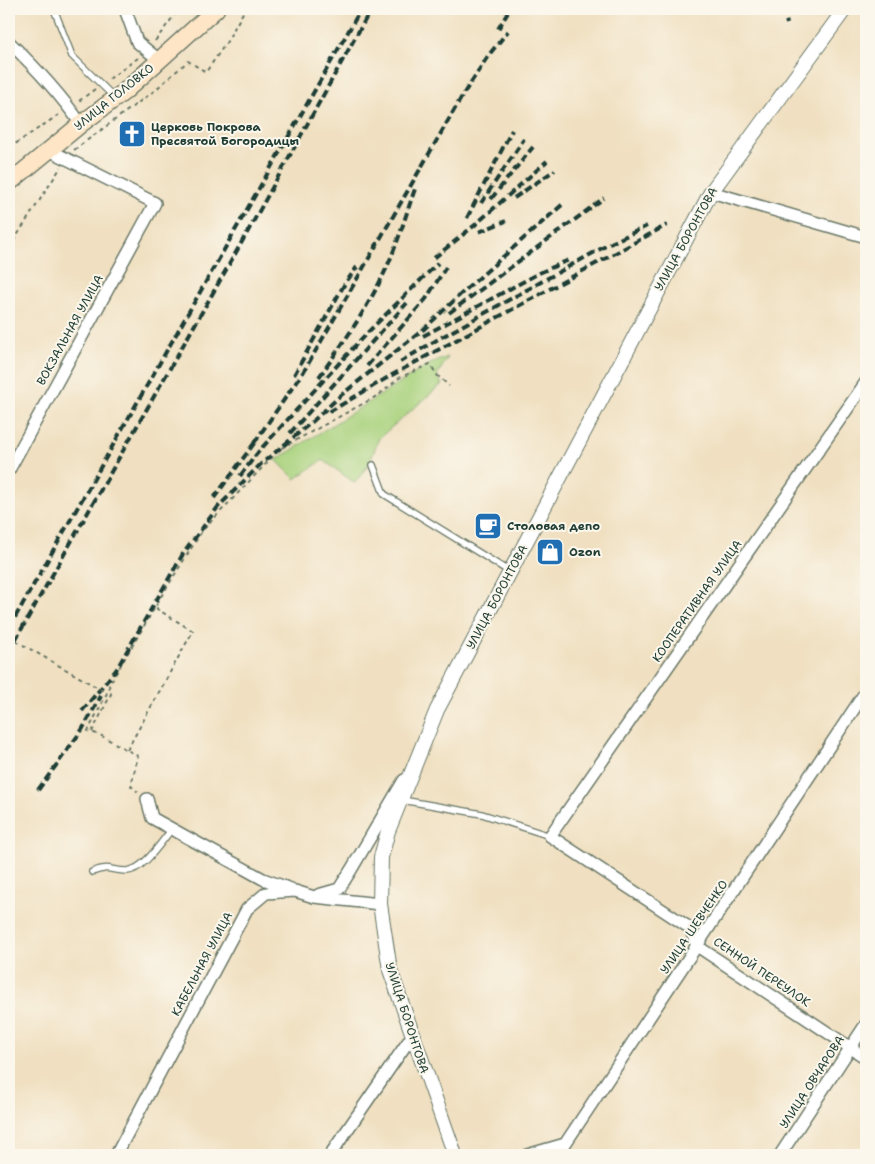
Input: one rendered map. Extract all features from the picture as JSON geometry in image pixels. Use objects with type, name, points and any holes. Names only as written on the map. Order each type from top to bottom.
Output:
[{"type":"main road","name":"УЛИЦА ГОЛОВКО","points":[[9,183],[80,124],[115,98],[216,9]]},
{"type":"street","points":[[125,9],[138,42],[159,60]]},
{"type":"street","name":"УЛИЦА БОРОНТОВА","points":[[455,1155],[390,970],[380,904],[381,857],[388,831],[437,710],[710,192],[845,9]]},
{"type":"street","points":[[9,42],[31,63],[80,124]]},
{"type":"street","points":[[49,150],[66,160]]},
{"type":"street","name":"ВОКЗАЛЬНАЯ УЛИЦА","points":[[9,470],[155,203],[66,160]]},
{"type":"street","points":[[710,192],[866,237]]},
{"type":"street","name":"КООПЕРАТИВНАЯ УЛИЦА","points":[[550,836],[866,382]]},
{"type":"street","name":"УЛИЦА ШЕВЧЕНКО","points":[[527,1155],[565,1144],[866,691]]},
{"type":"street","points":[[314,897],[339,889],[420,752]]},
{"type":"street","points":[[147,799],[152,818],[263,879],[295,891]]},
{"type":"street","name":"СЕННОЙ ПЕРЕУЛОК","points":[[550,836],[690,928],[697,946],[866,1058]]},
{"type":"street","name":"КАБЕЛЬНАЯ УЛИЦА","points":[[116,1155],[247,909],[266,893],[295,891],[314,897],[380,904]]},
{"type":"street","name":"УЛИЦА ОВЧАРОВА","points":[[780,1155],[866,1024]]},
{"type":"street","points":[[330,1155],[412,1036]]},
{"type":"lane","points":[[54,9],[72,56],[115,98]]},
{"type":"lane","points":[[373,465],[384,494],[510,572]]},
{"type":"lane","points":[[400,799],[482,814],[550,836]]},
{"type":"lane","points":[[92,872],[107,868],[123,871],[138,868],[172,829]]},
{"type":"path","points":[[9,248],[51,180],[73,150],[154,91],[188,61],[206,72],[245,9]]},
{"type":"path","points":[[92,732],[111,694],[109,685],[202,531],[280,449],[379,395],[399,378],[430,364],[437,375],[449,386]]},
{"type":"path","points":[[127,750],[193,631],[157,609],[158,603]]},
{"type":"path","points":[[9,637],[107,693],[88,731],[138,756],[131,786],[147,799]]},
{"type":"green space","points":[[448,357],[437,375],[442,384],[379,438],[369,464],[355,483],[323,460],[295,479],[276,460],[430,364]]},
{"type":"railway","points":[[9,628],[361,9]]},
{"type":"railway","points":[[9,651],[247,233],[371,9]]},
{"type":"railway","points":[[498,29],[510,9]]},
{"type":"railway","points":[[784,9],[787,24]]},
{"type":"railway","points":[[254,443],[304,371],[464,93],[488,56],[508,31]]},
{"type":"railway","points":[[467,218],[512,130]]},
{"type":"railway","points":[[481,203],[524,139]]},
{"type":"railway","points":[[491,199],[533,147]]},
{"type":"railway","points":[[434,258],[475,225],[547,161]]},
{"type":"railway","points":[[514,198],[555,170]]},
{"type":"railway","points":[[319,377],[378,286],[395,247],[415,189]]},
{"type":"railway","points":[[449,313],[604,198]]},
{"type":"railway","points":[[82,711],[116,670],[183,554],[218,507],[261,464],[340,396],[424,329],[563,204]]},
{"type":"railway","points":[[479,232],[506,221]]},
{"type":"railway","points":[[329,412],[392,375],[667,225]]},
{"type":"railway","points":[[400,362],[613,242],[647,226]]},
{"type":"railway","points":[[423,336],[539,273],[569,260]]},
{"type":"railway","points":[[240,476],[259,451],[364,336],[438,263]]},
{"type":"railway","points":[[294,375],[344,285],[357,267]]},
{"type":"railway","points":[[367,366],[426,299],[446,267]]},
{"type":"railway","points":[[290,433],[407,303]]},
{"type":"railway","points":[[214,498],[258,438]]},
{"type":"railway","points":[[38,790],[82,730],[101,696]]},
{"type":"place","name":"Церковь Покрова Пресвятой Богородицы","points":[[132,134]]},
{"type":"place","name":"Столовая депо","points":[[488,526]]},
{"type":"place","name":"Ozon","points":[[550,552]]}]
